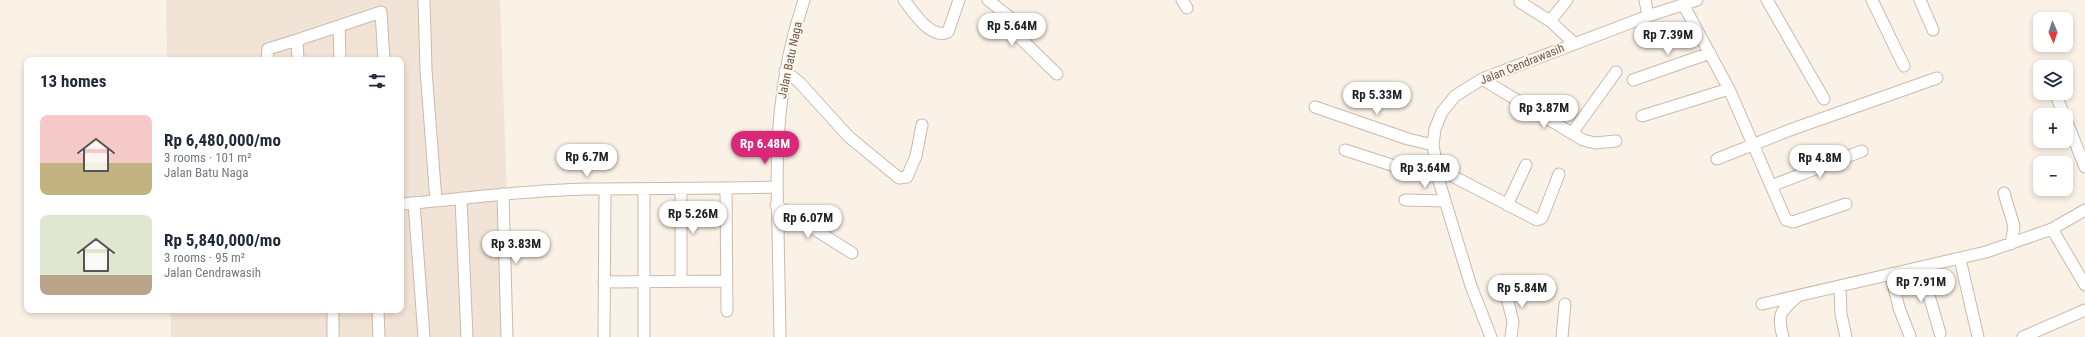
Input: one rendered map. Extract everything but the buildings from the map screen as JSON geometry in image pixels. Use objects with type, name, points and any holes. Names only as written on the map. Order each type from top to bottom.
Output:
[{"type":"street","name":"Jalan Batu Naga","points":[[780,337],[776,205],[778,134],[785,71],[804,0]]},
{"type":"street","points":[[904,0],[930,30],[941,34],[948,32],[959,0]]},
{"type":"street","points":[[988,0],[1012,19],[1017,35],[1057,74]]},
{"type":"street","points":[[1550,21],[1567,0]]},
{"type":"street","points":[[1645,0],[1648,16]]},
{"type":"street","name":"Jalan Cendrawasih","points":[[1492,337],[1470,286],[1444,201],[1437,172],[1434,145],[1435,129],[1442,112],[1455,96],[1482,79],[1648,16],[1666,5],[1684,4],[1697,0]]},
{"type":"street","points":[[1767,0],[1824,99]]},
{"type":"street","points":[[1872,0],[1904,66]]},
{"type":"street","points":[[1920,0],[1933,30]]},
{"type":"street","points":[[424,2],[426,70],[436,201]]},
{"type":"street","points":[[1520,2],[1550,21],[1574,43]]},
{"type":"street","points":[[1684,4],[1729,89],[1784,218],[1788,222],[1793,222],[1846,204]]},
{"type":"street","points":[[267,57],[266,52],[268,48],[381,12],[384,57]]},
{"type":"street","points":[[339,26],[340,57]]},
{"type":"street","points":[[297,40],[298,57]]},
{"type":"street","points":[[1633,80],[1710,53]]},
{"type":"street","points":[[785,71],[799,82],[849,137],[899,178],[907,177],[916,156],[922,125]]},
{"type":"street","points":[[1572,133],[1616,72]]},
{"type":"street","points":[[1717,159],[1753,146],[1790,130],[1937,78]]},
{"type":"street","points":[[1482,79],[1572,133],[1591,142],[1616,141]]},
{"type":"street","points":[[1642,116],[1729,89]]},
{"type":"street","points":[[1315,107],[1408,139],[1434,145]]},
{"type":"street","points":[[2073,137],[2085,167]]},
{"type":"street","points":[[1345,150],[1404,168],[1437,172],[1535,220],[1540,219],[1559,174]]},
{"type":"street","points":[[1771,186],[1862,151]]},
{"type":"street","points":[[1507,206],[1526,165]]},
{"type":"street","points":[[404,204],[503,194],[605,189],[681,190],[776,187]]},
{"type":"street","points":[[726,188],[727,311]]},
{"type":"street","points":[[604,337],[605,189]]},
{"type":"street","points":[[644,189],[644,337]]},
{"type":"street","points":[[681,190],[681,281]]},
{"type":"street","points":[[2004,193],[2014,226],[2011,244]]},
{"type":"street","points":[[503,194],[507,337]]},
{"type":"street","points":[[460,198],[467,337]]},
{"type":"street","points":[[1405,200],[1444,201]]},
{"type":"street","points":[[414,203],[424,337]]},
{"type":"street","points":[[776,205],[852,253]]},
{"type":"street","points":[[1762,304],[1960,259],[2011,244],[2052,229],[2085,210]]},
{"type":"street","points":[[2052,229],[2085,286]]},
{"type":"street","points":[[1960,259],[1978,337]]},
{"type":"street","points":[[1921,268],[1940,334]]},
{"type":"street","points":[[1891,275],[1898,303],[1910,336]]},
{"type":"street","points":[[604,282],[727,281]]},
{"type":"street","points":[[1503,281],[1513,322],[1511,337]]},
{"type":"street","points":[[1840,287],[1841,314],[1846,337]]},
{"type":"street","points":[[1783,337],[1779,321],[1780,313],[1798,296]]},
{"type":"street","points":[[1562,337],[1565,304]]},
{"type":"street","points":[[2023,337],[2085,310]]},
{"type":"street","points":[[333,313],[333,337]]},
{"type":"street","points":[[378,313],[379,337]]},
{"type":"shaded area","points":[[166,0],[500,0],[512,337],[171,337],[171,313],[404,313],[404,57],[167,57]]}]
